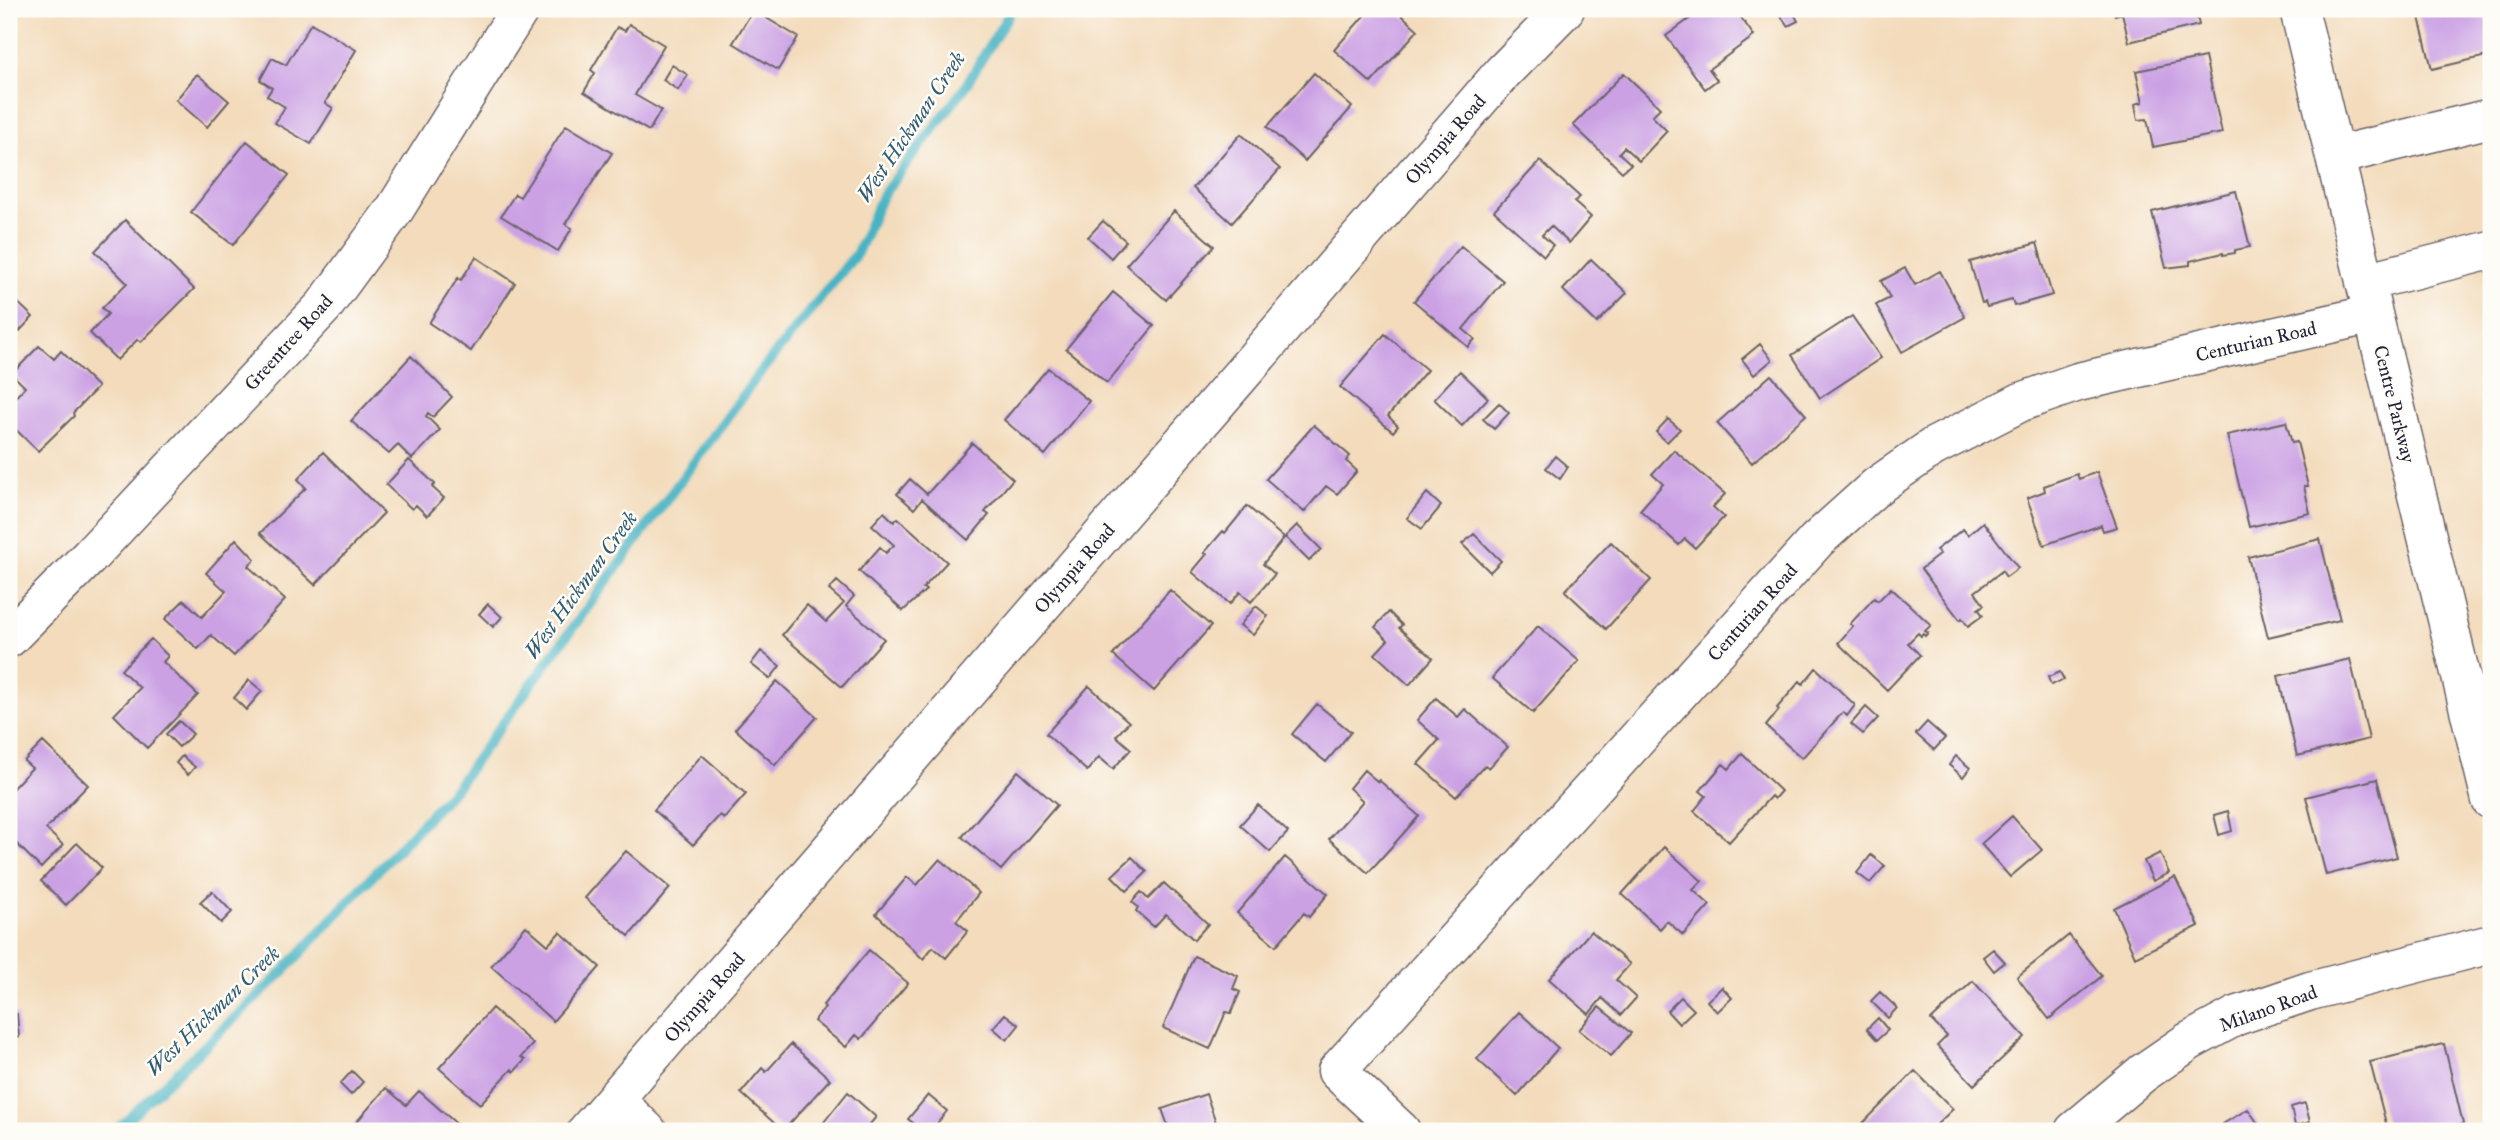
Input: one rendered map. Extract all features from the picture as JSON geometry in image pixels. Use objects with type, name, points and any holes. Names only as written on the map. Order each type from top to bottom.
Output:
[{"type":"street","name":"Greentree Road","points":[[9,638],[90,556],[324,306],[395,209],[520,9]]},
{"type":"street","name":"Olympia Road","points":[[587,1131],[1503,72],[1565,9]]},
{"type":"street","name":"Centre Parkway","points":[[2299,9],[2491,800]]},
{"type":"street","points":[[2335,156],[2491,118]]},
{"type":"street","points":[[2369,298],[2491,250]]},
{"type":"street","name":"Centurian Road","points":[[1401,1131],[1337,1071],[1817,540],[1877,486],[1933,447],[2021,402],[2078,382],[2369,298]]},
{"type":"street","name":"Milano Road","points":[[2074,1131],[2143,1073],[2188,1042],[2236,1016],[2310,991],[2491,944]]},
{"type":"street","points":[[615,1100],[647,1131]]},
{"type":"building","points":[[1370,9],[1395,9],[1418,30],[1371,83],[1334,50]]},
{"type":"building","points":[[1703,9],[1735,9],[1754,36],[1709,69],[1717,80],[1705,89],[1666,36]]},
{"type":"building","points":[[1776,9],[1795,9],[1792,10],[1798,21],[1788,26]]},
{"type":"building","points":[[2114,9],[2195,9],[2199,25],[2129,42],[2122,13],[2115,15]]},
{"type":"building","points":[[2417,9],[2491,9],[2491,55],[2432,69]]},
{"type":"building","points":[[753,10],[798,37],[778,70],[733,43]]},
{"type":"building","points":[[311,23],[356,50],[325,103],[333,108],[311,144],[275,123],[285,107],[267,96],[272,88],[260,80],[272,58],[286,65]]},
{"type":"building","points":[[629,24],[664,45],[635,95],[661,110],[649,131],[584,92],[595,73],[591,70],[617,27],[625,31]]},
{"type":"building","points":[[2205,57],[2222,133],[2153,147],[2147,119],[2138,120],[2135,104],[2143,102],[2136,71]]},
{"type":"building","points":[[672,65],[688,75],[678,90],[663,80]]},
{"type":"building","points":[[1314,73],[1352,107],[1305,161],[1267,127]]},
{"type":"building","points":[[1624,73],[1660,108],[1652,116],[1667,131],[1639,161],[1624,147],[1619,153],[1631,164],[1622,172],[1573,125]]},
{"type":"building","points":[[197,74],[229,101],[207,127],[176,100]]},
{"type":"building","points":[[566,125],[612,153],[565,224],[572,228],[558,251],[501,216],[515,194],[520,197]]},
{"type":"building","points":[[1241,134],[1280,169],[1232,223],[1193,188]]},
{"type":"building","points":[[247,141],[289,175],[233,245],[191,212]]},
{"type":"building","points":[[1540,161],[1580,197],[1574,202],[1591,217],[1569,243],[1551,226],[1542,235],[1553,245],[1544,256],[1494,211]]},
{"type":"building","points":[[2236,191],[2250,247],[2235,250],[2235,253],[2223,253],[2190,261],[2190,265],[2166,268],[2152,212]]},
{"type":"building","points":[[1174,211],[1214,246],[1166,300],[1126,265]]},
{"type":"building","points":[[125,220],[194,289],[141,342],[138,339],[117,360],[90,333],[108,314],[102,308],[127,283],[95,251]]},
{"type":"building","points":[[1103,221],[1126,241],[1111,258],[1088,237]]},
{"type":"building","points":[[2037,243],[2052,295],[2014,306],[2012,300],[1987,307],[1985,302],[1982,303],[1970,262]]},
{"type":"building","points":[[1461,246],[1503,281],[1463,329],[1475,339],[1468,347],[1414,301]]},
{"type":"building","points":[[476,257],[515,283],[471,351],[429,323],[458,278],[461,280]]},
{"type":"building","points":[[1591,259],[1627,293],[1597,323],[1563,290]]},
{"type":"building","points":[[1905,268],[1915,285],[1940,271],[1965,317],[1902,352],[1876,305],[1890,298],[1881,281]]},
{"type":"building","points":[[1113,292],[1154,326],[1107,383],[1066,349]]},
{"type":"building","points":[[9,294],[33,317],[12,339],[9,336]]},
{"type":"building","points":[[1852,316],[1881,358],[1820,398],[1792,355]]},
{"type":"building","points":[[1385,334],[1427,370],[1388,416],[1398,426],[1393,432],[1340,387]]},
{"type":"building","points":[[1760,344],[1772,360],[1754,375],[1742,359]]},
{"type":"building","points":[[39,346],[54,359],[61,351],[98,387],[73,413],[74,416],[38,451],[9,423],[9,404],[25,387],[12,374]]},
{"type":"building","points":[[411,356],[452,397],[433,417],[428,413],[426,416],[440,430],[412,459],[398,445],[389,454],[351,421]]},
{"type":"building","points":[[1048,368],[1089,401],[1045,455],[1004,420]]},
{"type":"building","points":[[1460,371],[1488,398],[1462,426],[1434,399]]},
{"type":"building","points":[[1771,375],[1806,415],[1752,463],[1717,423]]},
{"type":"building","points":[[1499,403],[1509,413],[1494,429],[1483,419]]},
{"type":"building","points":[[1668,419],[1680,429],[1667,442],[1656,432]]},
{"type":"building","points":[[2286,422],[2292,443],[2297,442],[2308,486],[2304,486],[2310,513],[2249,527],[2227,435]]},
{"type":"building","points":[[1314,425],[1350,456],[1346,461],[1357,471],[1337,494],[1326,486],[1304,512],[1266,479]]},
{"type":"building","points":[[972,443],[1013,479],[985,512],[989,515],[968,540],[922,499],[914,509],[897,494],[910,479],[927,494]]},
{"type":"building","points":[[1674,450],[1725,494],[1713,507],[1724,517],[1695,548],[1685,539],[1679,545],[1640,510],[1663,484],[1652,474]]},
{"type":"building","points":[[323,452],[384,513],[315,585],[260,533],[306,488],[298,479]]},
{"type":"building","points":[[1555,456],[1568,467],[1560,479],[1546,468]]},
{"type":"building","points":[[409,460],[435,484],[432,487],[444,498],[427,516],[416,505],[412,509],[386,485]]},
{"type":"building","points":[[2097,472],[2117,527],[2103,531],[2101,525],[2044,545],[2027,498],[2045,491],[2044,486],[2077,474],[2079,479]]},
{"type":"building","points":[[1427,493],[1441,506],[1422,529],[1407,518]]},
{"type":"building","points":[[1247,506],[1284,538],[1263,564],[1275,574],[1251,602],[1240,592],[1230,604],[1192,572],[1207,554],[1204,553]]},
{"type":"building","points":[[884,512],[894,522],[898,518],[947,562],[923,588],[926,590],[903,611],[859,571],[880,547],[886,553],[894,545],[872,525]]},
{"type":"building","points":[[1983,522],[2018,568],[2006,577],[2002,571],[1975,592],[1984,605],[1978,609],[1983,615],[1968,626],[1962,618],[1960,620],[1921,569],[1940,554],[1936,550],[1963,529],[1968,535]]},
{"type":"building","points":[[1297,525],[1321,549],[1309,561],[1285,537]]},
{"type":"building","points":[[1474,534],[1501,561],[1490,572],[1462,544]]},
{"type":"building","points":[[236,539],[255,559],[248,566],[285,600],[234,656],[211,635],[198,649],[165,619],[184,600],[202,617],[226,591],[206,573]]},
{"type":"building","points":[[2320,539],[2340,620],[2268,637],[2248,557]]},
{"type":"building","points":[[1611,542],[1651,580],[1606,629],[1565,591]]},
{"type":"building","points":[[837,581],[854,596],[846,606],[884,639],[842,687],[782,635],[807,605],[826,622],[844,603],[829,590]]},
{"type":"building","points":[[1891,588],[1931,625],[1925,631],[1928,633],[1925,636],[1918,633],[1908,643],[1920,655],[1887,690],[1838,643],[1853,626],[1850,624],[1874,598],[1878,601]]},
{"type":"building","points":[[1170,590],[1211,626],[1154,691],[1113,655]]},
{"type":"building","points":[[488,604],[502,617],[493,627],[479,614]]},
{"type":"building","points":[[1256,606],[1268,616],[1253,635],[1240,625]]},
{"type":"building","points":[[1389,612],[1402,625],[1399,628],[1433,658],[1409,685],[1375,654],[1388,640],[1375,627]]},
{"type":"building","points":[[1538,626],[1579,661],[1533,713],[1492,678]]},
{"type":"building","points":[[151,639],[168,656],[163,662],[198,695],[147,748],[114,715],[140,688],[121,670]]},
{"type":"building","points":[[761,651],[780,666],[770,679],[751,664]]},
{"type":"building","points":[[2350,659],[2369,739],[2297,756],[2278,676]]},
{"type":"building","points":[[1816,668],[1855,705],[1847,716],[1843,712],[1802,758],[1766,726],[1800,681],[1803,684]]},
{"type":"building","points":[[2060,672],[2064,680],[2051,685],[2048,677]]},
{"type":"building","points":[[249,680],[262,691],[246,710],[234,698]]},
{"type":"building","points":[[777,681],[817,717],[775,765],[735,729]]},
{"type":"building","points":[[1089,686],[1129,722],[1116,736],[1131,749],[1113,769],[1099,757],[1087,771],[1046,734]]},
{"type":"building","points":[[1436,698],[1458,717],[1465,709],[1508,747],[1489,768],[1485,765],[1456,797],[1418,764],[1439,740],[1417,720]]},
{"type":"building","points":[[1317,704],[1351,732],[1326,762],[1292,734]]},
{"type":"building","points":[[1866,707],[1878,718],[1863,734],[1851,724]]},
{"type":"building","points":[[179,721],[193,734],[179,747],[166,734]]},
{"type":"building","points":[[1927,722],[1945,738],[1934,750],[1916,734]]},
{"type":"building","points":[[43,742],[88,785],[46,829],[63,845],[41,868],[9,836],[9,792],[32,768],[24,761]]},
{"type":"building","points":[[1742,754],[1781,791],[1774,799],[1771,796],[1729,842],[1694,811],[1706,796],[1700,791],[1723,764],[1729,769]]},
{"type":"building","points":[[702,755],[746,794],[724,819],[720,815],[693,845],[654,810]]},
{"type":"building","points":[[182,756],[195,767],[188,775],[176,763]]},
{"type":"building","points":[[1956,756],[1970,768],[1963,777],[1949,765]]},
{"type":"building","points":[[1364,770],[1419,816],[1368,873],[1329,839],[1363,801],[1349,788]]},
{"type":"building","points":[[1018,771],[1057,805],[1001,870],[962,837]]},
{"type":"building","points":[[2377,779],[2397,857],[2326,875],[2306,797]]},
{"type":"building","points":[[1258,805],[1288,832],[1270,852],[1240,825]]},
{"type":"building","points":[[2228,811],[2232,831],[2219,835],[2214,815]]},
{"type":"building","points":[[2012,816],[2042,850],[2010,877],[1981,844]]},
{"type":"building","points":[[77,843],[102,868],[66,905],[41,881]]},
{"type":"building","points":[[1664,847],[1702,881],[1693,890],[1710,905],[1683,935],[1667,921],[1660,929],[1622,894]]},
{"type":"building","points":[[626,851],[670,888],[629,936],[585,898]]},
{"type":"building","points":[[2160,853],[2169,873],[2153,881],[2144,861]]},
{"type":"building","points":[[1871,855],[1885,866],[1870,883],[1857,873]]},
{"type":"building","points":[[1132,857],[1147,872],[1127,891],[1112,876]]},
{"type":"building","points":[[1285,857],[1328,894],[1309,917],[1304,913],[1276,946],[1237,913]]},
{"type":"building","points":[[940,859],[979,893],[956,921],[968,931],[946,958],[933,947],[923,959],[876,914],[907,877],[917,885]]},
{"type":"building","points":[[2175,877],[2199,926],[2135,957],[2114,908]]},
{"type":"building","points":[[1164,883],[1208,924],[1194,940],[1166,914],[1154,927],[1136,911],[1138,907],[1132,902],[1141,892],[1148,899]]},
{"type":"building","points":[[212,891],[232,912],[221,923],[200,902]]},
{"type":"building","points":[[526,926],[548,945],[560,932],[600,967],[553,1021],[491,966]]},
{"type":"building","points":[[1591,931],[1630,964],[1616,980],[1636,998],[1621,1015],[1602,998],[1589,1014],[1549,979]]},
{"type":"building","points":[[2069,935],[2102,976],[2049,1019],[2017,977]]},
{"type":"building","points":[[1993,949],[2005,962],[1994,971],[1983,957]]},
{"type":"building","points":[[869,950],[908,983],[861,1039],[856,1035],[846,1047],[814,1021],[825,1007],[823,1005]]},
{"type":"building","points":[[1194,956],[1238,976],[1233,989],[1240,992],[1231,1013],[1226,1012],[1210,1049],[1163,1028]]},
{"type":"building","points":[[1973,981],[2025,1037],[1974,1085],[1937,1046],[1947,1036],[1931,1020]]},
{"type":"building","points":[[1722,987],[1732,998],[1717,1012],[1707,1001]]},
{"type":"building","points":[[1880,992],[1897,1008],[1888,1018],[1871,1001]]},
{"type":"building","points":[[1681,997],[1694,1010],[1679,1024],[1667,1011]]},
{"type":"building","points":[[1599,1007],[1631,1033],[1611,1056],[1579,1030]]},
{"type":"building","points":[[492,1008],[533,1044],[521,1057],[525,1060],[514,1072],[512,1069],[480,1104],[439,1068]]},
{"type":"building","points":[[1519,1012],[1558,1048],[1517,1096],[1477,1059]]},
{"type":"building","points":[[17,1014],[19,1037],[9,1038],[9,1015]]},
{"type":"building","points":[[1005,1014],[1019,1025],[1007,1040],[993,1028]]},
{"type":"building","points":[[1878,1018],[1888,1030],[1877,1040],[1867,1029]]},
{"type":"building","points":[[791,1044],[830,1079],[783,1131],[741,1093],[762,1068],[766,1072]]},
{"type":"building","points":[[2444,1044],[2463,1124],[2435,1131],[2388,1131],[2370,1062]]},
{"type":"building","points":[[352,1071],[363,1082],[351,1095],[340,1084]]},
{"type":"building","points":[[1915,1071],[1953,1109],[1930,1131],[1855,1131]]},
{"type":"building","points":[[386,1088],[406,1105],[419,1091],[459,1126],[454,1131],[357,1131],[352,1127]]},
{"type":"building","points":[[848,1092],[876,1117],[864,1131],[825,1131],[820,1127]]},
{"type":"building","points":[[1206,1094],[1219,1131],[1170,1131],[1162,1109]]},
{"type":"building","points":[[928,1095],[947,1111],[931,1131],[924,1131],[908,1119]]},
{"type":"building","points":[[2305,1103],[2310,1122],[2295,1126],[2291,1107]]},
{"type":"building","points":[[2248,1109],[2263,1131],[2211,1131]]},
{"type":"waterway","name":"West Hickman Creek","points":[[115,1131],[280,975],[456,787],[758,375],[857,253],[882,196],[963,90],[1012,9]]}]
